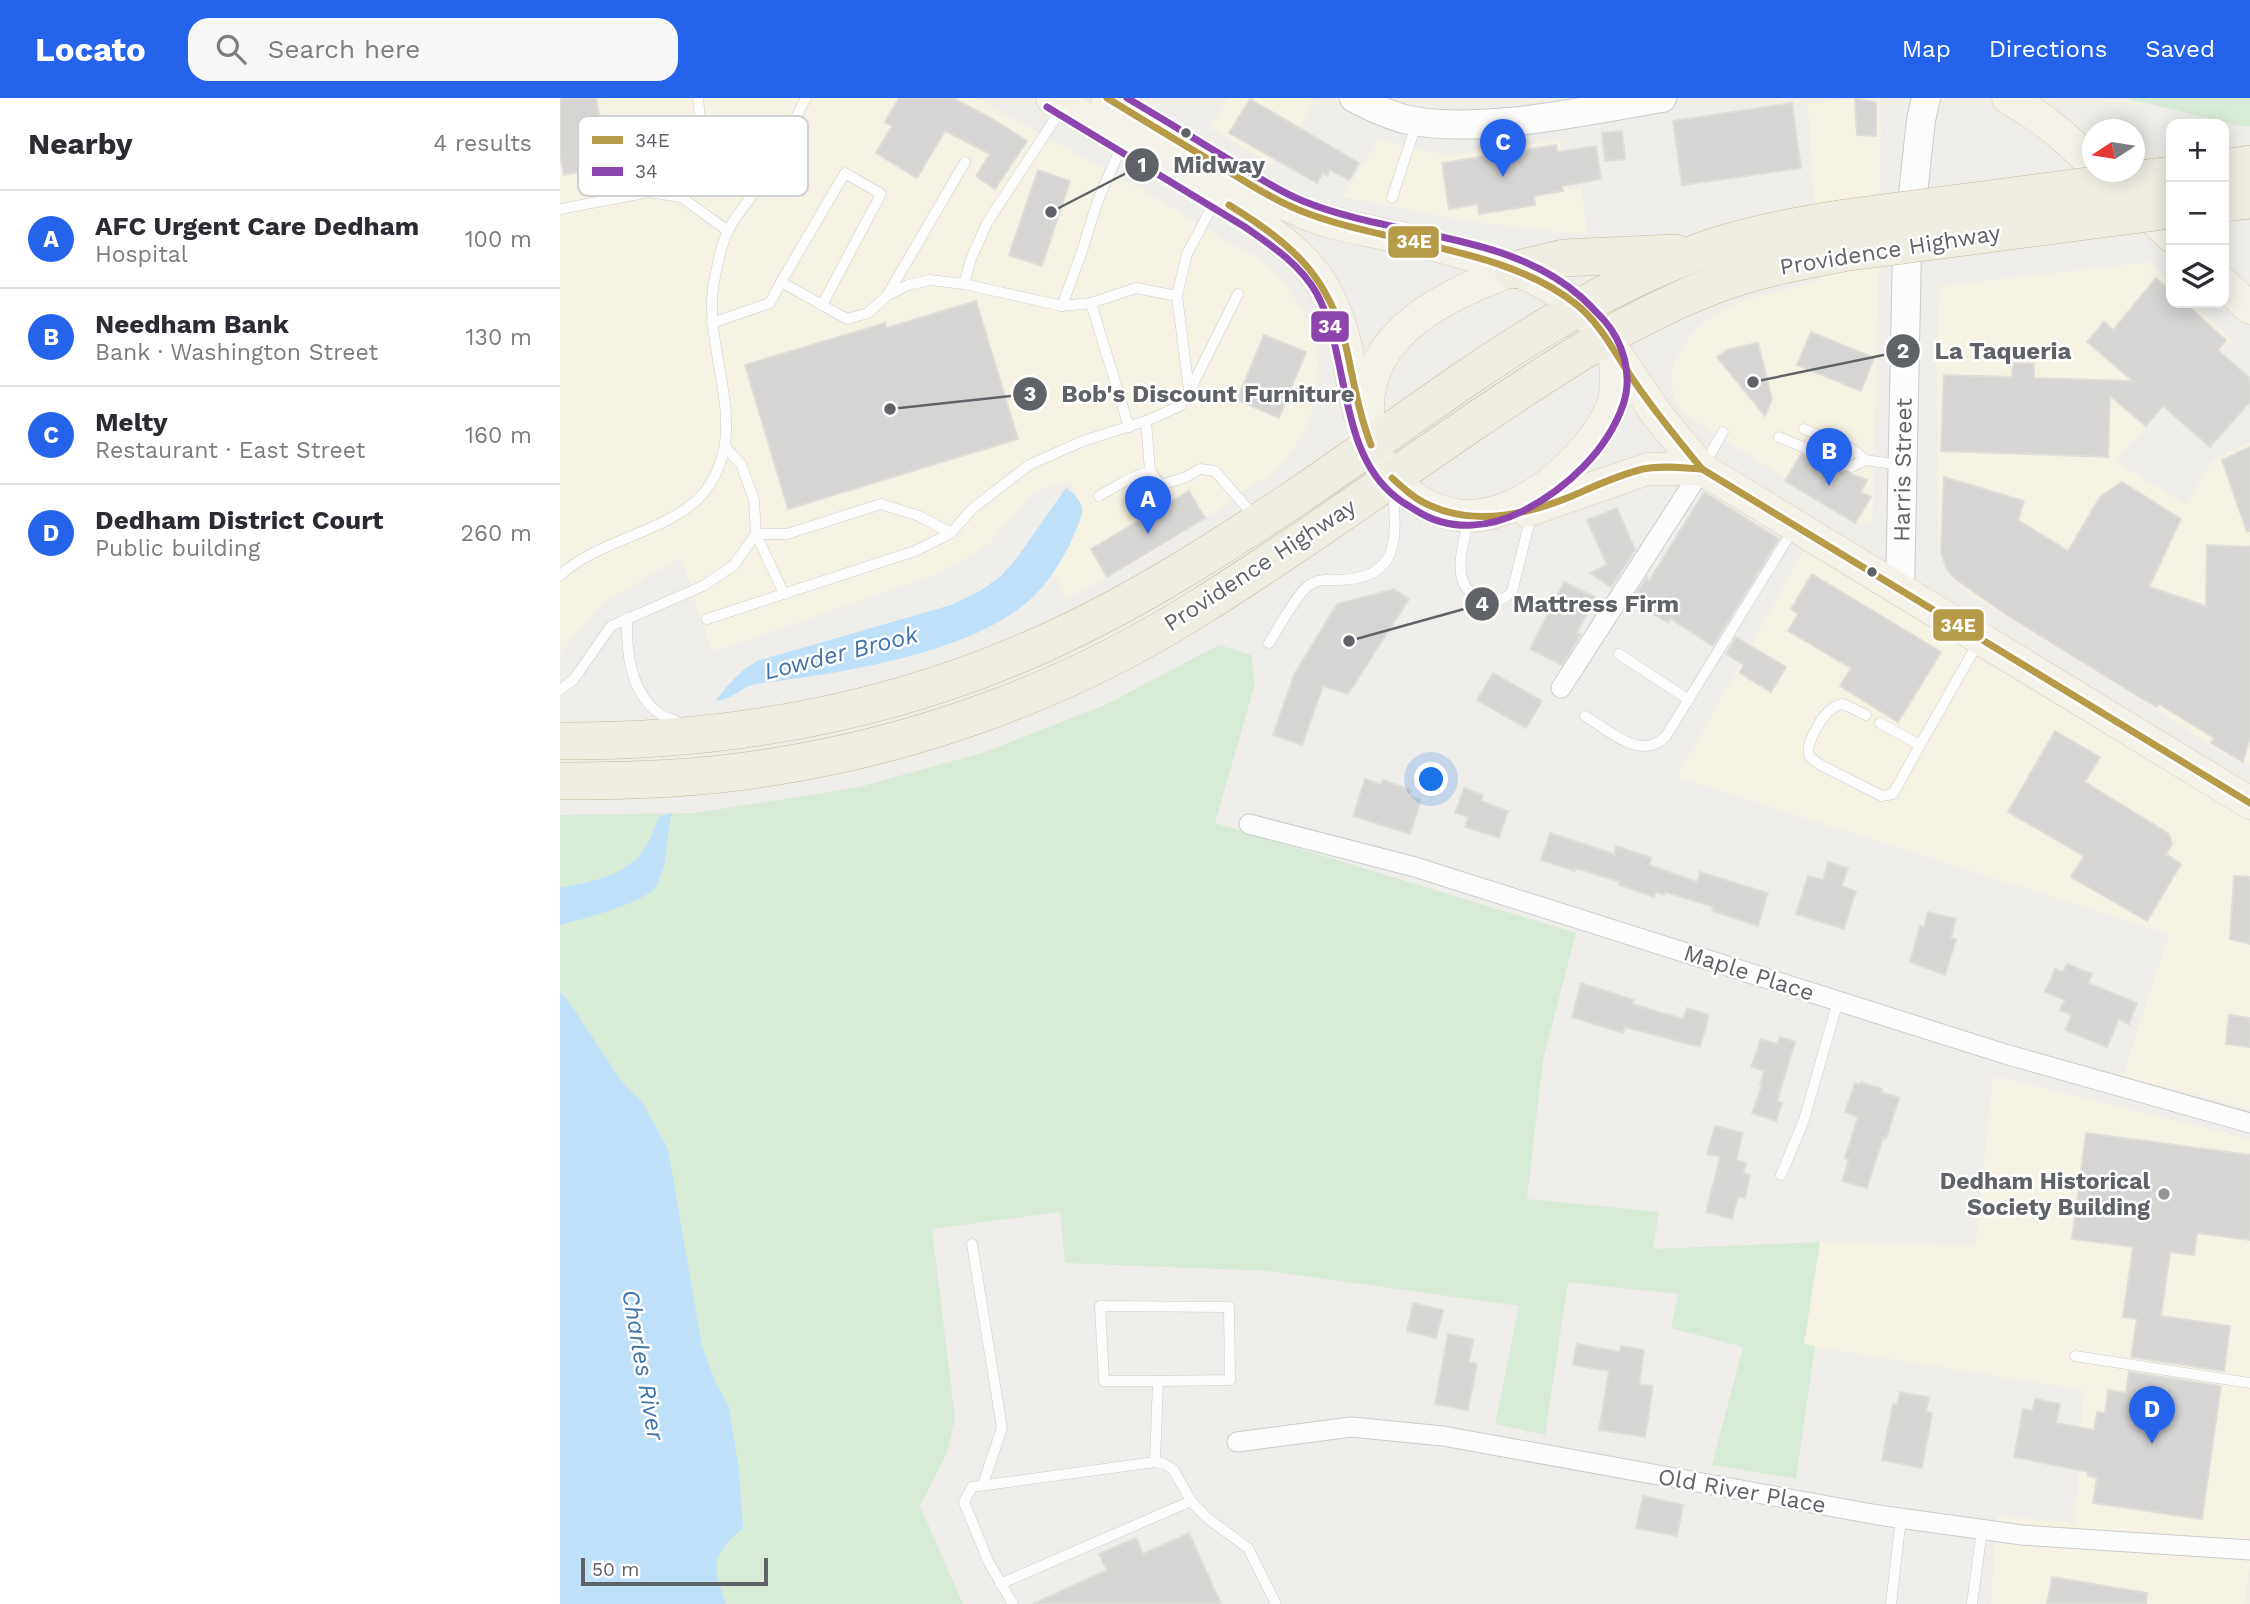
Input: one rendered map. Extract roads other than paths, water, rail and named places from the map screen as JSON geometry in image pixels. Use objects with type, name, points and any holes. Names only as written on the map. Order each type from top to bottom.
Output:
[{"type":"highway","points":[[2229,167],[2250,164]]},
{"type":"highway","name":"Providence Highway","points":[[560,781],[680,778],[772,767],[895,740],[993,708],[1079,673],[1181,619],[1514,395],[1605,338],[1676,301],[1716,285],[1781,265],[1843,236],[2166,176]]},
{"type":"highway","points":[[2229,202],[2250,200]]},
{"type":"highway","name":"Providence Highway","points":[[560,741],[708,735],[800,722],[921,690],[1007,660],[1057,638],[1128,601],[1259,522],[1515,347],[1580,307],[1649,272],[1701,252],[1779,229],[1843,236],[2166,210]]},
{"type":"highway","points":[[1513,270],[1564,258],[1701,252]]},
{"type":"main road","points":[[1107,98],[1266,194],[1306,214],[1348,227],[1469,256],[1546,284],[1580,307],[1605,338],[1658,416],[1702,469],[2250,803]]},
{"type":"main road","points":[[1354,98],[1378,111],[1417,121],[1463,123],[1500,121],[1662,98]]},
{"type":"main road","name":"Harris Street","points":[[1900,591],[1907,248],[1921,120],[1926,98]]},
{"type":"main road","points":[[2008,98],[2038,115],[2082,153]]},
{"type":"main road","points":[[1058,102],[1277,236],[1315,272],[1327,292],[1338,320],[1357,404],[1371,446],[1392,478],[1424,504],[1444,512],[1470,516],[1647,468],[1702,469]]},
{"type":"main road","points":[[2113,182],[2166,231]]},
{"type":"main road","points":[[1371,446],[1368,401],[1371,382],[1389,346],[1407,326],[1435,304],[1463,289],[1513,270]]},
{"type":"main road","points":[[2229,289],[2250,309]]},
{"type":"main road","points":[[1535,500],[1573,462],[1609,411],[1615,397],[1616,370],[1614,355],[1605,338]]},
{"type":"street","points":[[1561,688],[1702,469]]},
{"type":"street","name":"Maple Place","points":[[1249,824],[1415,867],[2005,1054],[2250,1124]]},
{"type":"street","name":"Old River Place","points":[[1237,1442],[1351,1427],[1443,1436],[1982,1530],[2250,1550]]},
{"type":"lane","points":[[698,98],[700,116]]},
{"type":"lane","points":[[796,116],[806,98]]},
{"type":"lane","points":[[964,284],[971,259],[987,223],[1058,102]]},
{"type":"lane","points":[[1392,198],[1417,121]]},
{"type":"lane","points":[[1062,306],[1098,200],[1124,141]]},
{"type":"lane","points":[[781,282],[847,319],[869,313],[888,295],[965,162]]},
{"type":"lane","points":[[712,323],[770,303],[845,173],[881,194],[822,305]]},
{"type":"lane","points":[[560,209],[628,196]]},
{"type":"lane","points":[[675,196],[681,197],[728,231]]},
{"type":"lane","points":[[560,576],[578,562],[690,505],[705,491],[717,470],[725,447],[727,422],[713,344],[714,280],[728,231],[752,196]]},
{"type":"lane","points":[[1189,390],[1177,296],[1187,254],[1217,197]]},
{"type":"lane","points":[[888,295],[908,285],[930,280],[964,284],[1062,306],[1091,303],[1136,288],[1177,296]]},
{"type":"lane","points":[[707,619],[915,551],[951,533],[972,509],[1029,465],[1083,441],[1146,421],[1180,406],[1238,294]]},
{"type":"lane","points":[[1091,303],[1129,426]]},
{"type":"lane","points":[[1146,421],[1150,471],[1161,485],[1200,469],[1216,471],[1259,522]]},
{"type":"lane","points":[[1804,429],[1854,450],[1865,460],[1903,466]]},
{"type":"lane","points":[[1702,469],[1723,432]]},
{"type":"lane","points":[[1779,437],[1851,467],[1865,460]]},
{"type":"lane","points":[[725,447],[741,464],[754,500],[756,534],[784,594]]},
{"type":"lane","points":[[1099,496],[1150,471]]},
{"type":"lane","points":[[1269,643],[1306,587],[1323,578],[1341,580],[1375,573],[1388,560],[1395,529],[1392,478]]},
{"type":"lane","points":[[1470,516],[1460,570],[1463,585],[1474,596],[1491,602],[1503,600],[1512,592],[1535,500]]},
{"type":"lane","points":[[756,534],[787,534],[881,504],[919,516],[951,533]]},
{"type":"lane","points":[[1585,716],[1637,747],[1659,744],[1795,527]]},
{"type":"lane","points":[[560,690],[574,679],[611,626],[703,586],[734,565],[756,534]]},
{"type":"lane","points":[[627,618],[626,645],[632,674],[644,699],[661,715],[708,735]]},
{"type":"lane","points":[[1867,715],[1843,704],[1835,706],[1827,713],[1810,742],[1810,758],[1882,796],[1893,794],[1980,639]]},
{"type":"lane","points":[[1619,654],[1689,700]]},
{"type":"lane","points":[[1880,723],[1920,745]]},
{"type":"lane","points":[[1781,1175],[1804,1120],[1838,1001]]},
{"type":"lane","points":[[972,1244],[1002,1428],[983,1484]]},
{"type":"lane","points":[[1100,1306],[1229,1307],[1230,1380],[1158,1381],[1104,1381],[1100,1306]]},
{"type":"lane","points":[[2075,1356],[2250,1383]]},
{"type":"lane","points":[[1155,1461],[1158,1381]]},
{"type":"lane","points":[[1013,1604],[988,1561],[964,1502],[971,1488],[983,1484],[1155,1461],[1173,1469],[1191,1501],[1206,1517],[1248,1548],[1276,1604]]},
{"type":"lane","points":[[1000,1584],[1191,1501]]},
{"type":"lane","points":[[1891,1604],[1901,1518]]},
{"type":"lane","points":[[1972,1604],[1982,1530]]},
{"type":"water","name":"Lowder Brook","points":[[1066,488],[1078,499],[1082,510],[1073,537],[1046,582],[1035,595],[1009,615],[978,632],[903,658],[824,674],[754,684],[716,701],[734,678],[757,661],[951,605],[980,591],[1001,576],[1016,559]]},
{"type":"water","points":[[672,813],[664,865],[656,887],[625,905],[560,925],[560,888],[599,879],[626,867],[643,852],[659,817]]},
{"type":"water","name":"Charles River","points":[[560,992],[622,1082],[642,1102],[668,1149],[702,1346],[716,1383],[729,1407],[739,1470],[743,1528],[725,1546],[716,1570],[726,1604],[560,1604]]},
{"type":"place","name":"Melty","points":[[1503,177]]},
{"type":"place","name":"Midway","points":[[1051,212]]},
{"type":"place","name":"La Taqueria","points":[[1753,382]]},
{"type":"place","name":"Bob's Discount Furniture","points":[[890,409]]},
{"type":"place","name":"Needham Bank","points":[[1829,486]]},
{"type":"place","name":"AFC Urgent Care Dedham","points":[[1148,534]]},
{"type":"place","name":"Mattress Firm","points":[[1349,641]]},
{"type":"place","name":"Dedham Historical Society Building","points":[[2164,1194]]},
{"type":"place","name":"Dedham District Court","points":[[2152,1444]]}]
